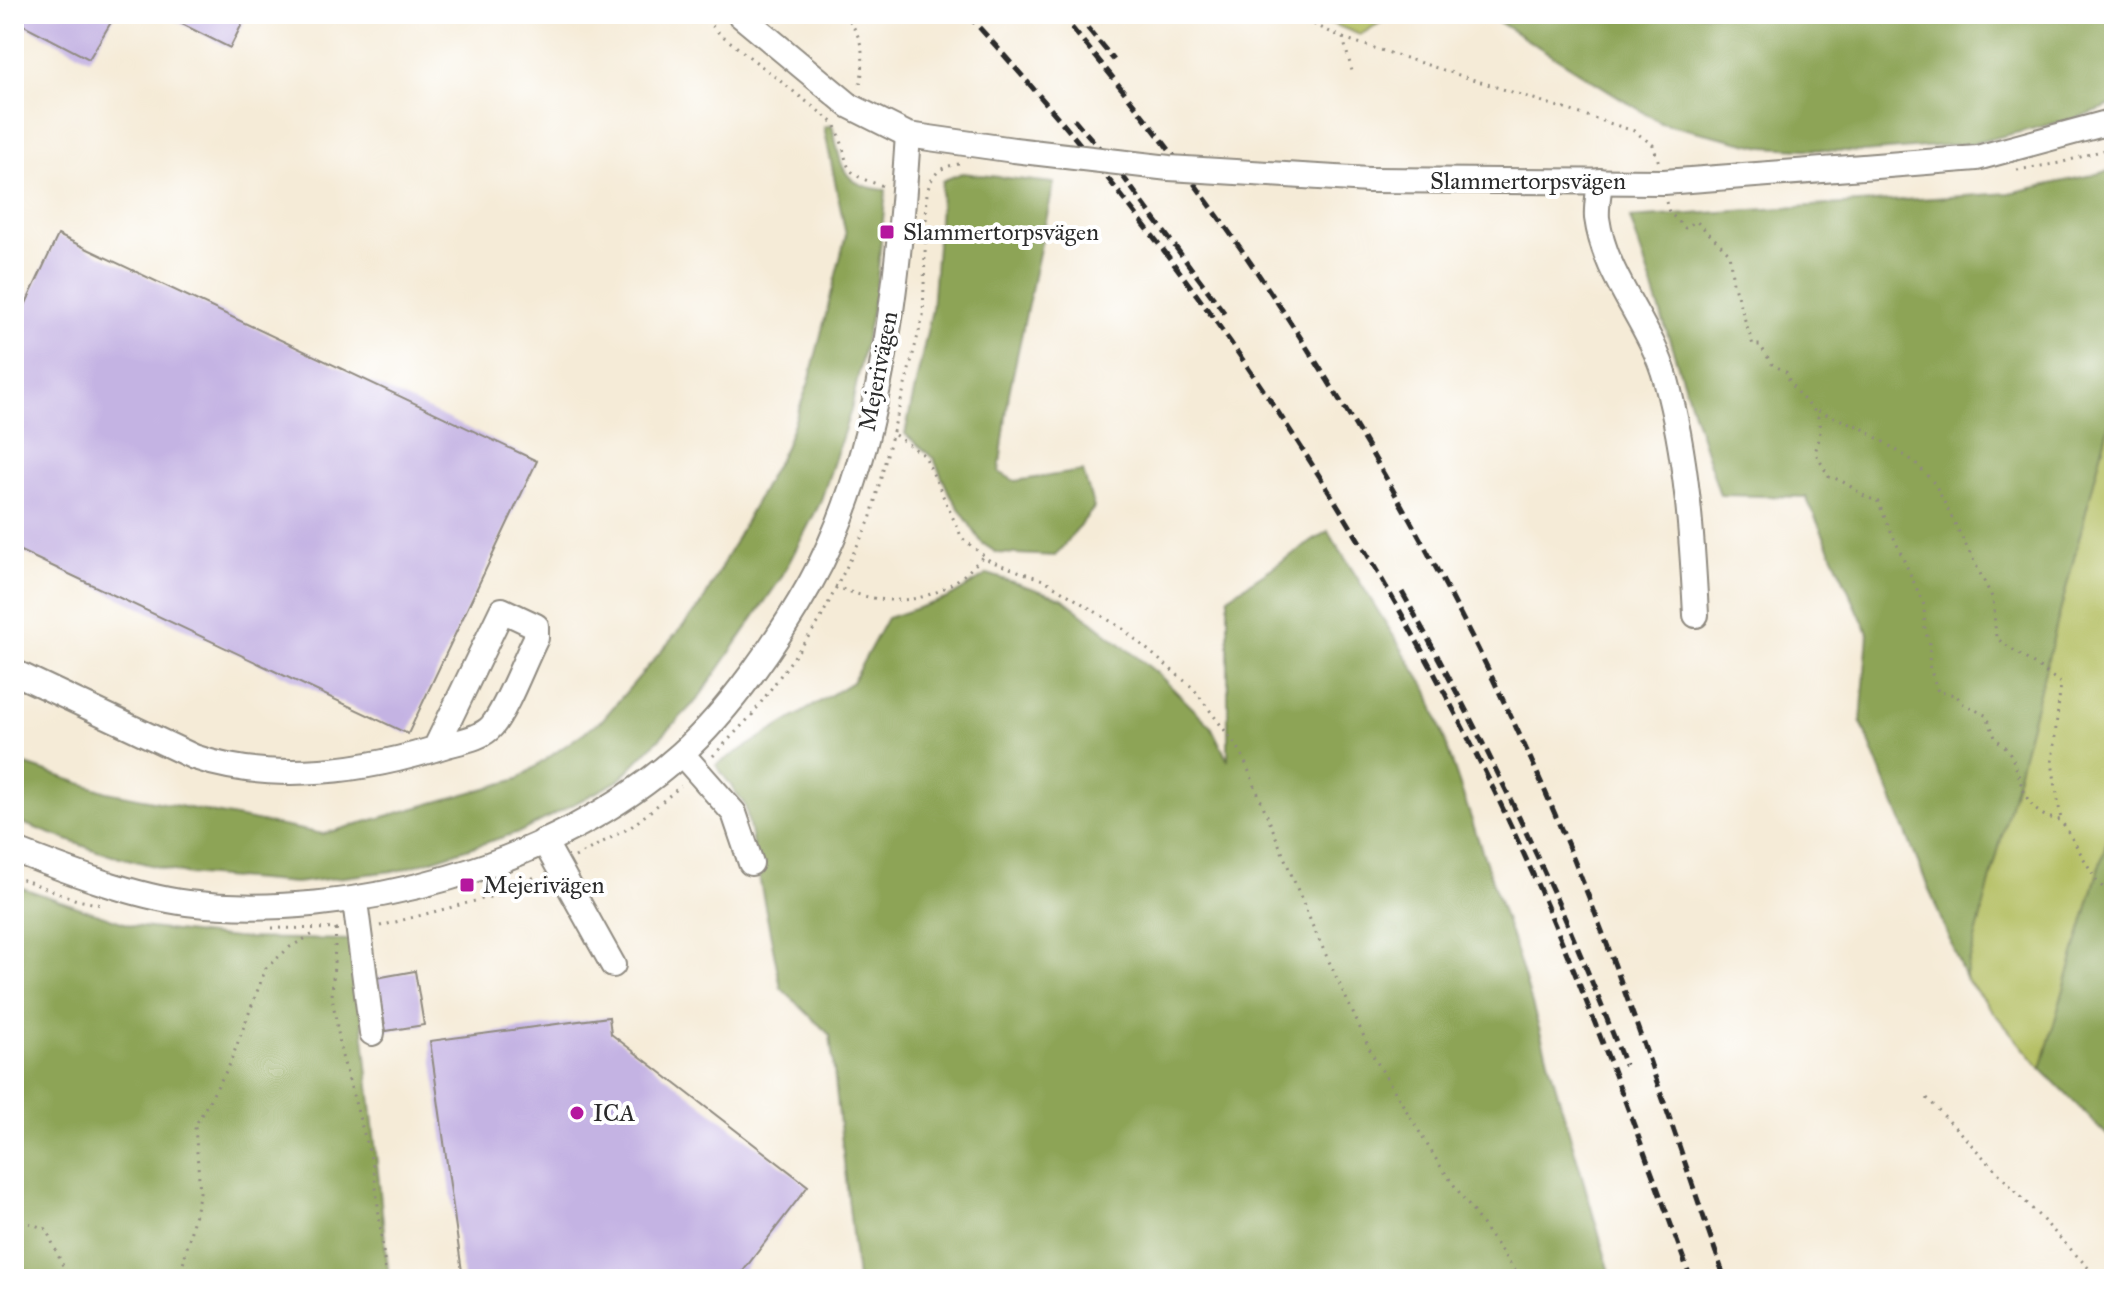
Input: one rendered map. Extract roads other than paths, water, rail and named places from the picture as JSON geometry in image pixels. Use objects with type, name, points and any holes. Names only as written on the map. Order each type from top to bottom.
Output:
[{"type":"street","name":"Slammertorpsvägen","points":[[739,14],[850,106],[908,135],[1169,168],[1369,180],[1600,181],[1664,189],[1977,158],[2114,121]]},
{"type":"street","name":"Mejerivägen","points":[[14,850],[73,873],[185,902],[287,906],[355,901],[467,873],[544,841],[690,763],[725,705],[774,640],[813,580],[846,499],[864,441],[916,192],[908,135]]},
{"type":"street","points":[[1600,181],[1597,217],[1612,272],[1651,338],[1666,379],[1690,502],[1696,615]]},
{"type":"street","points":[[14,672],[194,757],[223,767],[305,771],[399,761],[470,739],[491,727],[536,638],[536,626],[502,610],[435,749]]},
{"type":"street","points":[[690,763],[734,813],[751,863]]},
{"type":"street","points":[[544,841],[613,965]]},
{"type":"street","points":[[355,901],[347,928],[372,1033]]},
{"type":"railway","points":[[967,14],[1118,191],[1188,283],[1319,475],[1379,575],[1436,676],[1518,841],[1596,1027],[1691,1279]]},
{"type":"railway","points":[[1060,14],[1198,188],[1262,279],[1380,467],[1434,565],[1485,663],[1560,827],[1635,1019],[1725,1279]]},
{"type":"railway","points":[[1076,14],[1114,60]]},
{"type":"railway","points":[[1074,119],[1116,167],[1226,315]]},
{"type":"railway","points":[[1402,592],[1522,824],[1576,943],[1625,1065]]},
{"type":"place","name":"Slammertorpsvägen","points":[[887,232]]},
{"type":"place","name":"Mejerivägen","points":[[467,885]]},
{"type":"place","name":"ICA","points":[[577,1113]]}]
